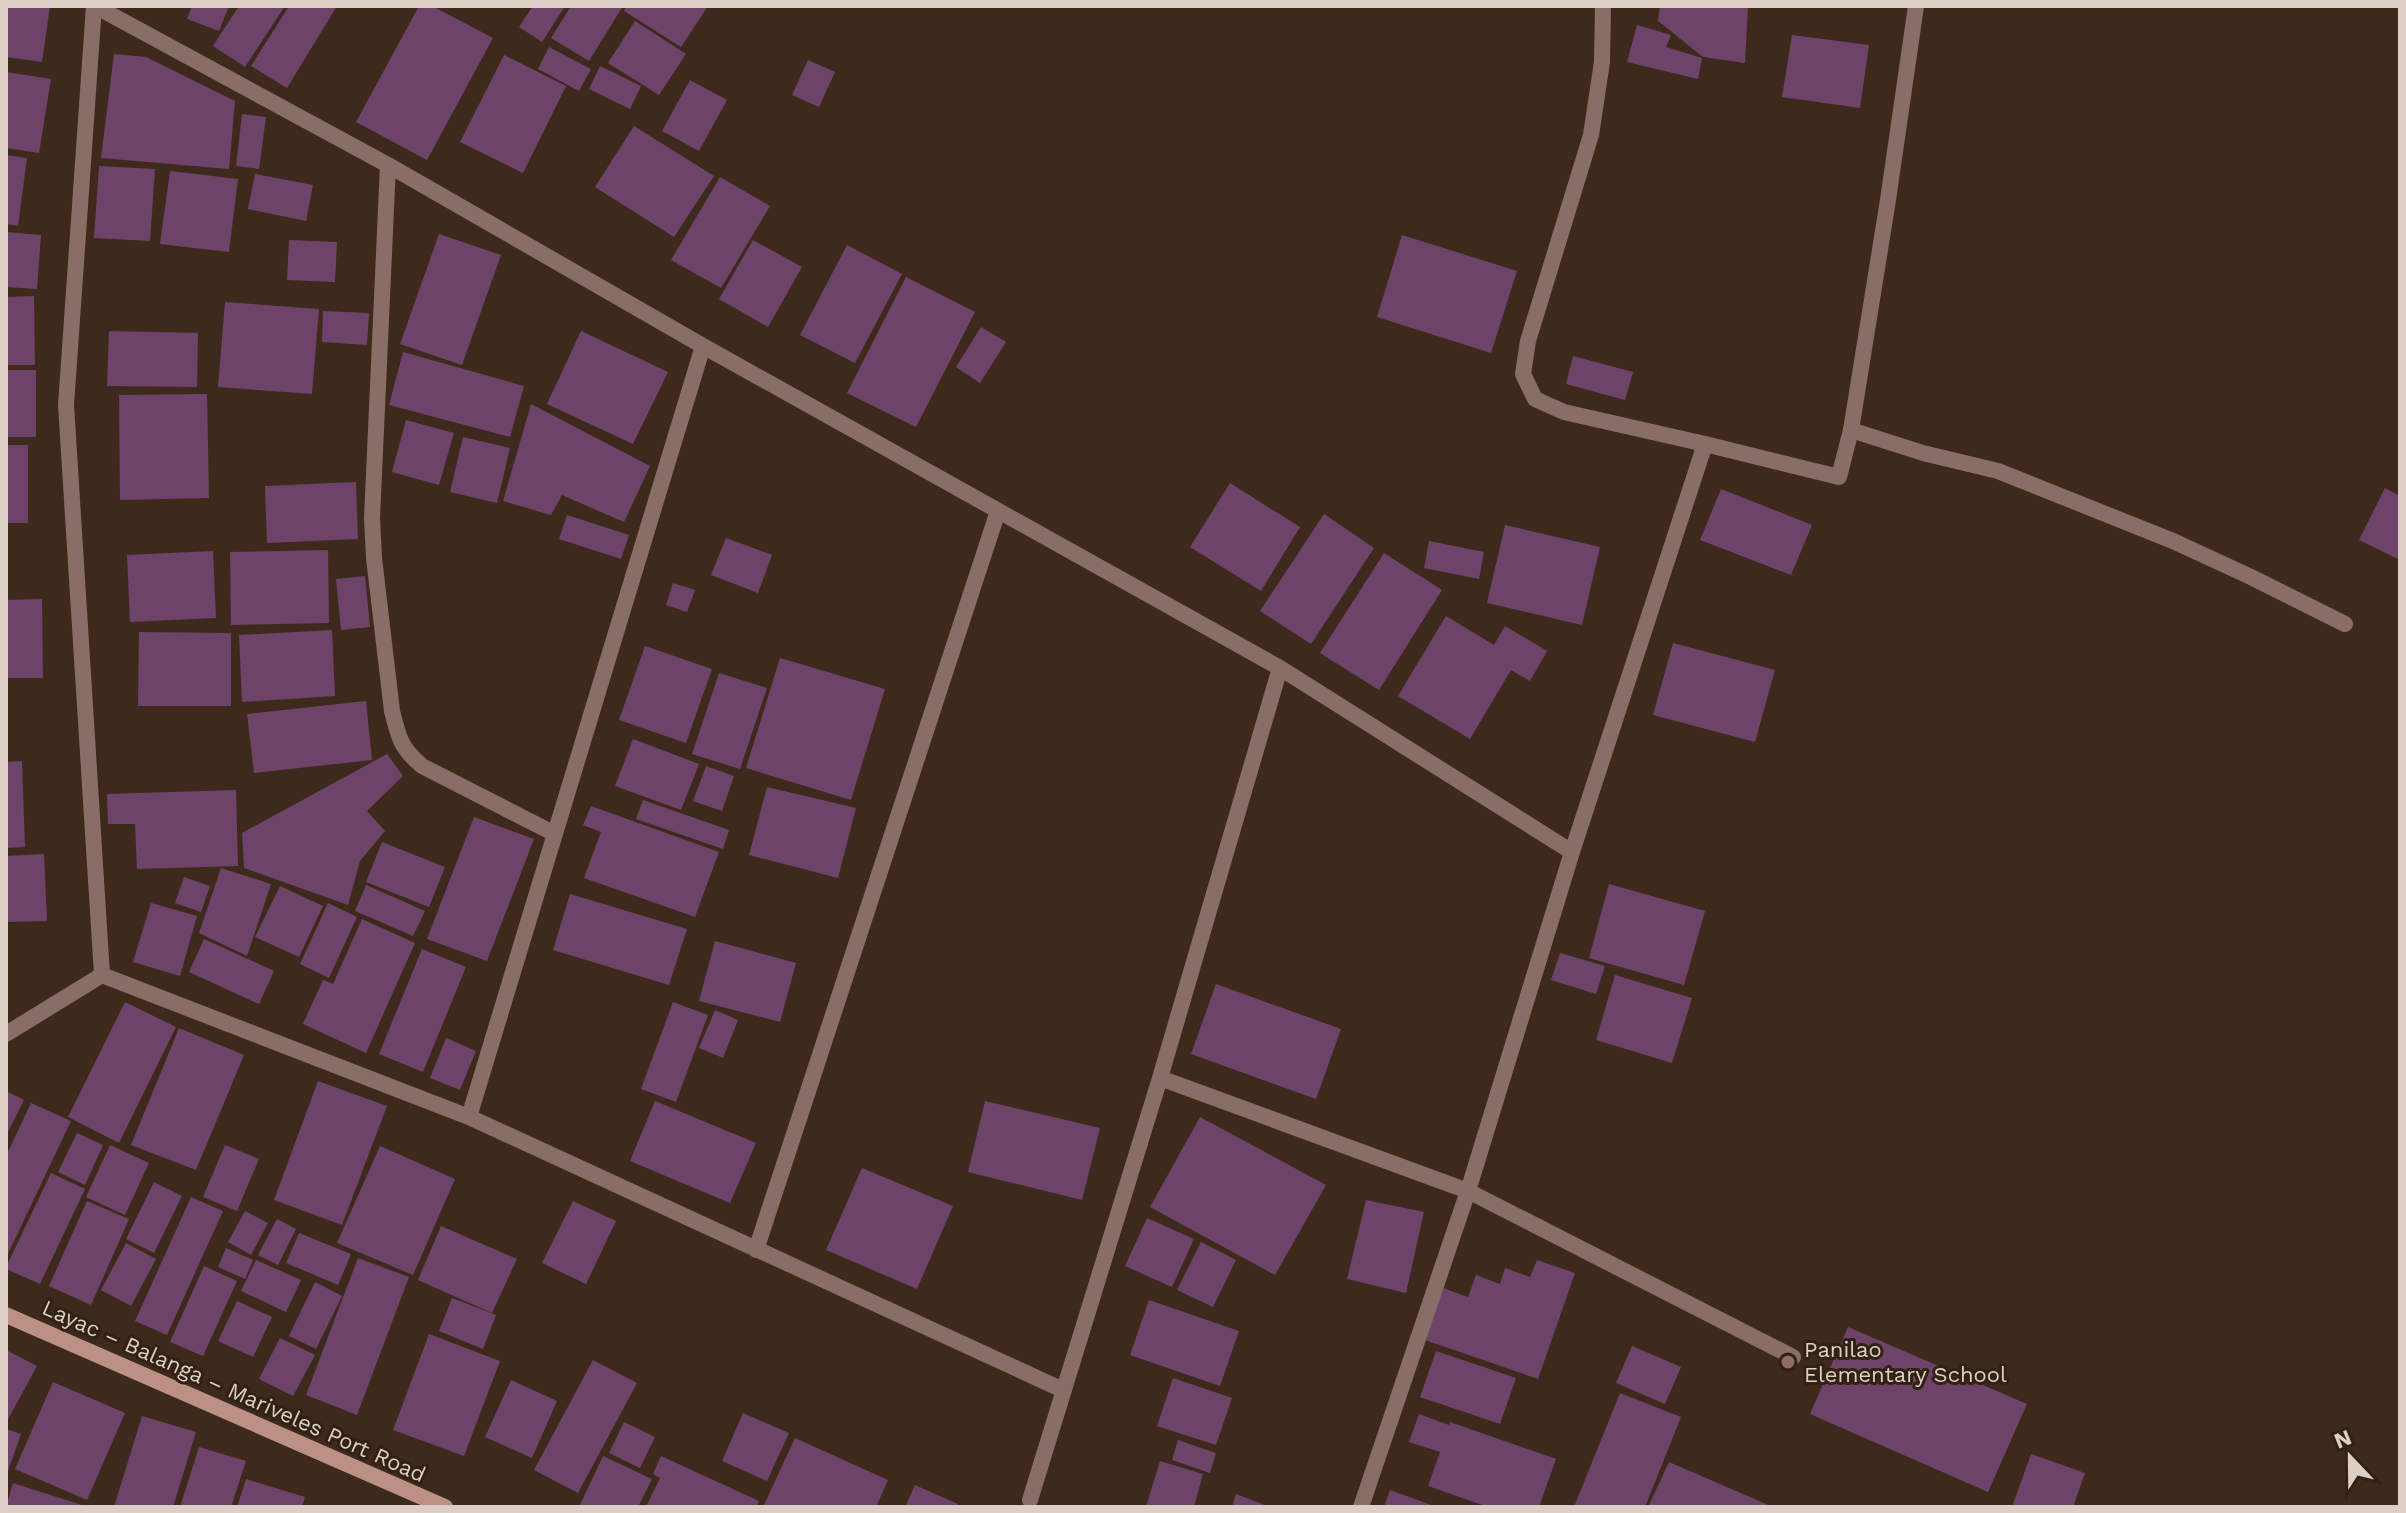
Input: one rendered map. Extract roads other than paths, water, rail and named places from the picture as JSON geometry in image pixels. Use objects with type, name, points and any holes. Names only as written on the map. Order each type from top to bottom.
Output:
[{"type":"main road","name":"Layac – Balanga – Mariveles Port Road","points":[[6,1315],[445,1507]]},
{"type":"street","points":[[102,975],[66,405],[94,6],[388,165],[703,346],[1280,668],[1572,852]]},
{"type":"street","points":[[1603,6],[1602,62],[1591,135],[1528,341],[1523,374],[1535,399],[1564,412],[1839,477],[1851,430],[1916,6]]},
{"type":"street","points":[[388,165],[372,518],[392,711],[406,752],[422,766],[555,834]]},
{"type":"street","points":[[469,1117],[703,346]]},
{"type":"street","points":[[1851,430],[1923,453],[1998,471],[2173,541],[2345,624]]},
{"type":"street","points":[[1361,1507],[1468,1191],[1572,852],[1705,444]]},
{"type":"street","points":[[756,1250],[998,511]]},
{"type":"street","points":[[1030,1500],[1160,1078],[1280,668]]},
{"type":"street","points":[[6,1034],[102,975]]},
{"type":"street","points":[[102,975],[469,1117],[1063,1390]]},
{"type":"street","points":[[1160,1078],[1468,1191],[1793,1357]]},
{"type":"place","name":"Panilao Elementary School","points":[[1788,1362]]}]
